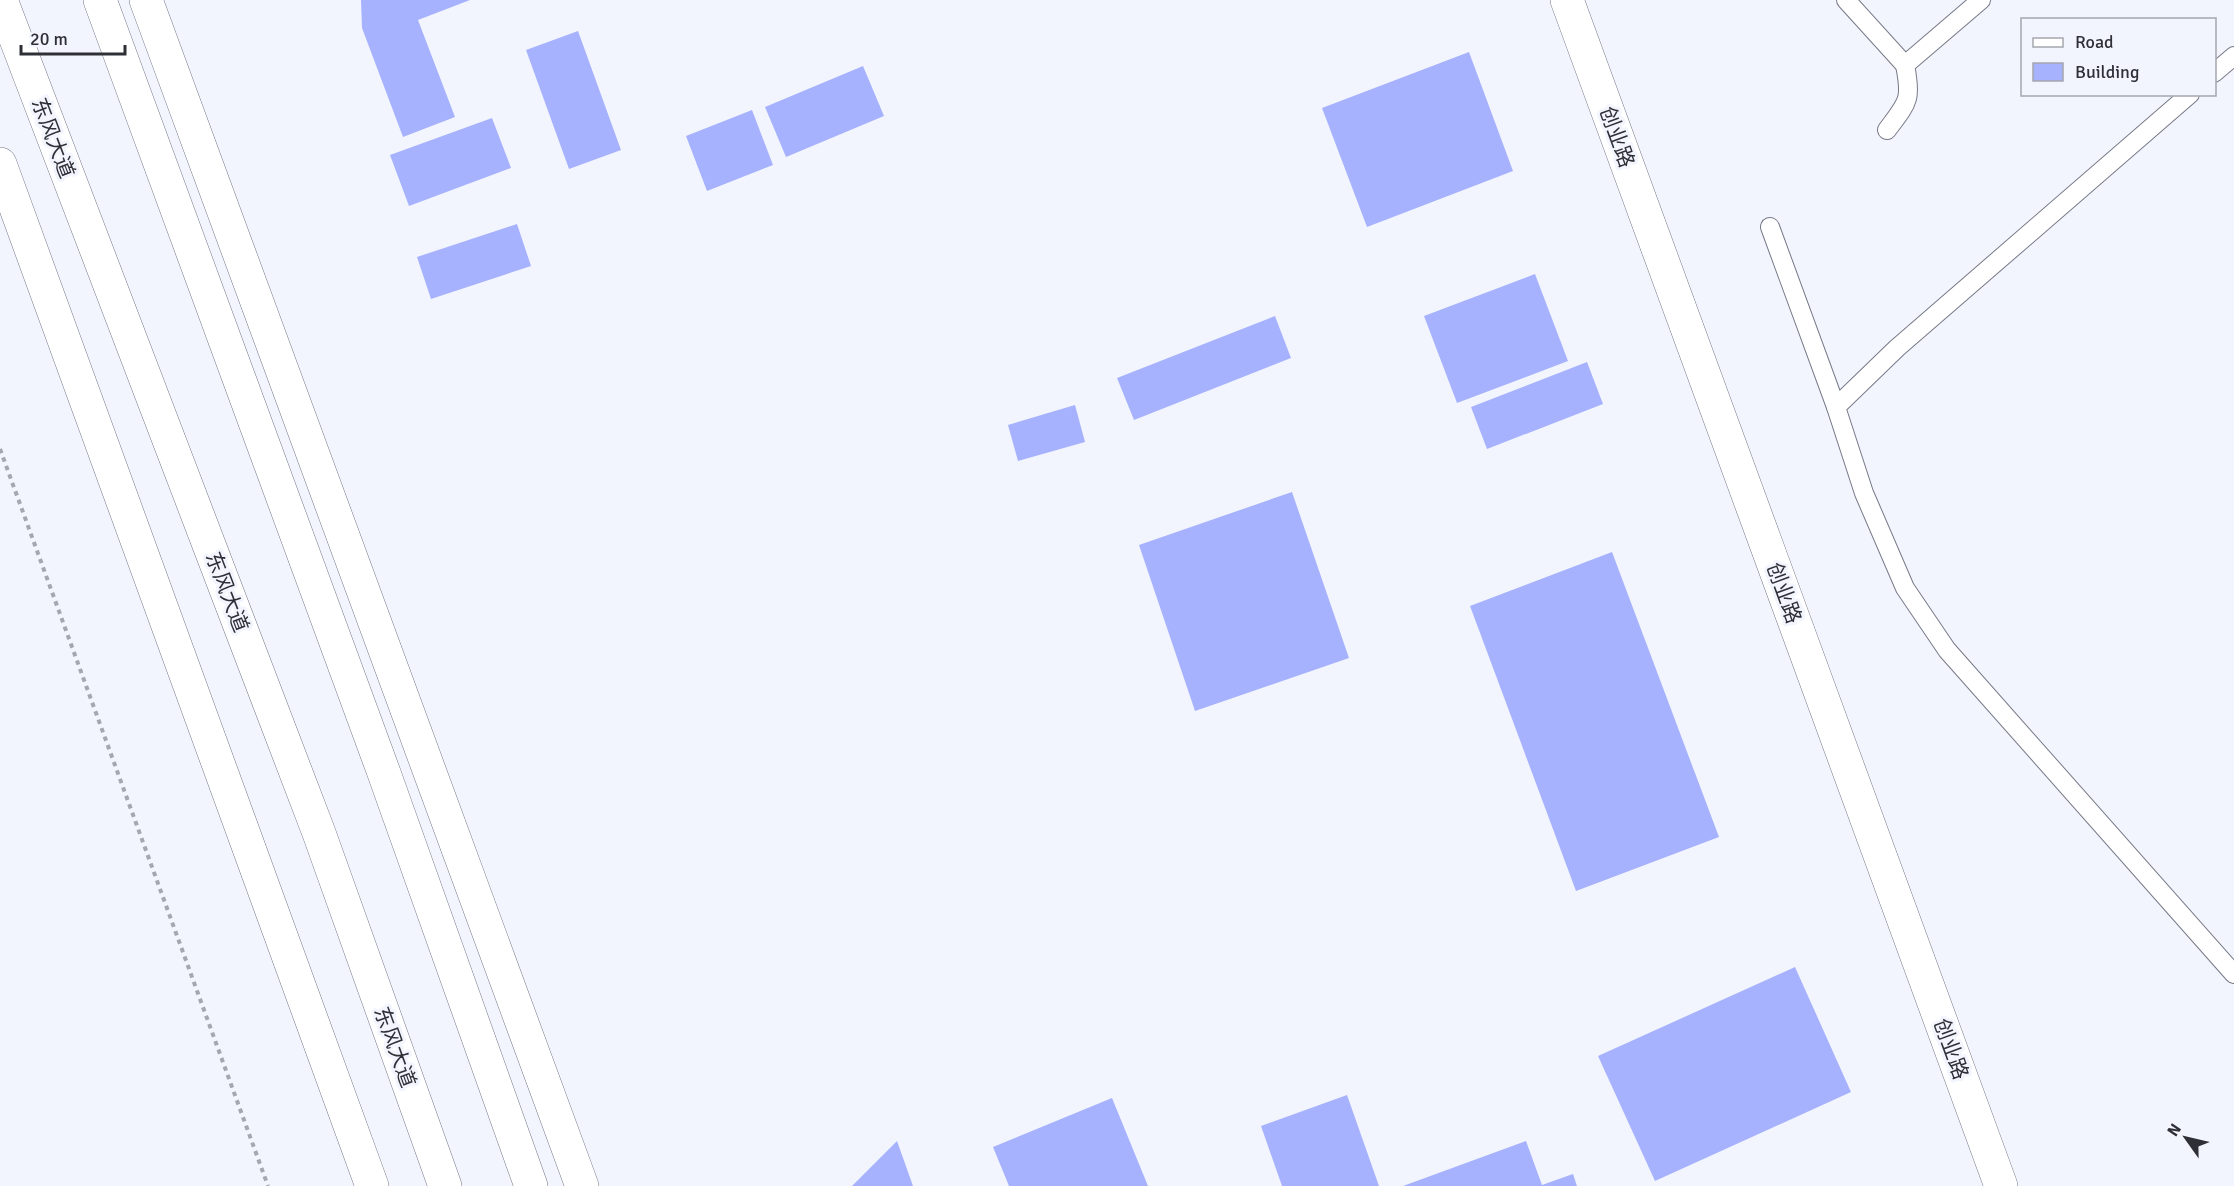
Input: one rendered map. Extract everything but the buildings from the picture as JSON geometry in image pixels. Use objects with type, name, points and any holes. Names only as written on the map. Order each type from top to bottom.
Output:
[{"type":"main road","name":"东风大道","points":[[1,0],[319,833],[445,1186]]},
{"type":"main road","points":[[100,0],[384,773],[531,1186]]},
{"type":"main road","points":[[146,0],[582,1186]]},
{"type":"main road","name":"创业路","points":[[1567,0],[2001,1186]]},
{"type":"main road","points":[[0,164],[372,1186]]},
{"type":"lane","points":[[1846,0],[1905,65],[1911,92],[1887,130]]},
{"type":"lane","points":[[1905,65],[1981,0]]},
{"type":"lane","points":[[2216,71],[2234,56]]},
{"type":"lane","points":[[1836,407],[1897,348],[2188,96]]},
{"type":"lane","points":[[1770,227],[1836,407],[1864,493],[1905,588],[1947,650],[2234,974]]},
{"type":"path","points":[[0,449],[268,1186]]}]
